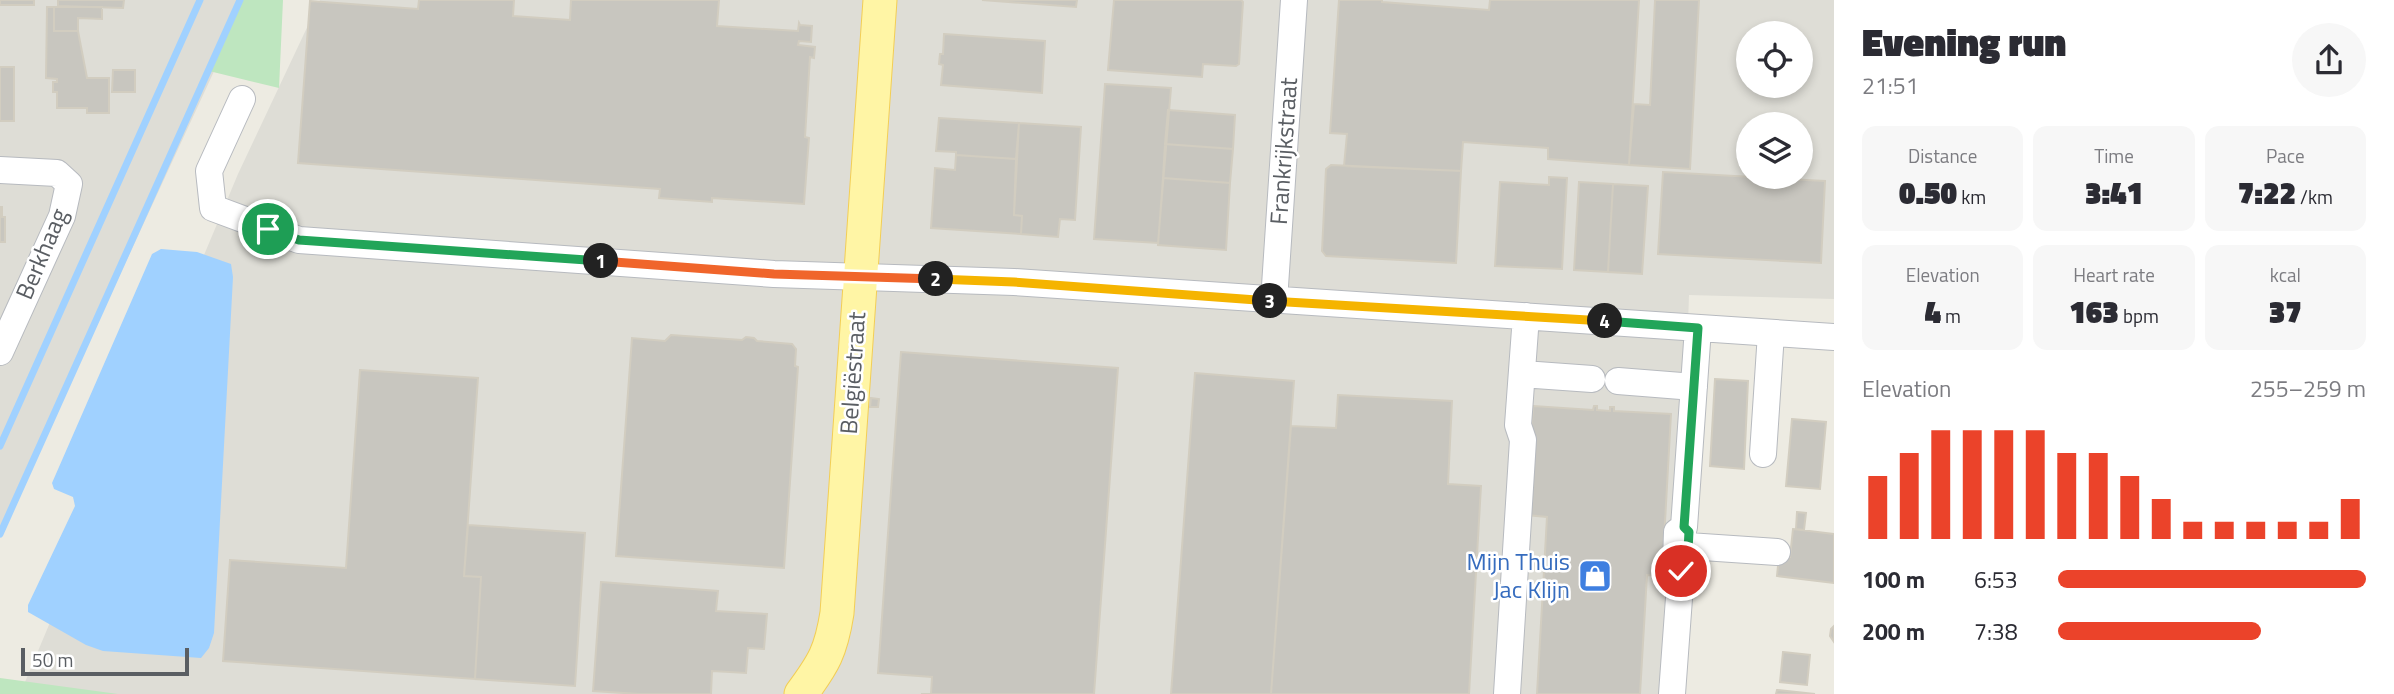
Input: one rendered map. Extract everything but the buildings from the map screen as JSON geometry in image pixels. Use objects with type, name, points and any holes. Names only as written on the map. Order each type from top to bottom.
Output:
[{"type":"main road","name":"Belgiëstraat","points":[[801,694],[823,665],[832,640],[836,612],[880,0]]},
{"type":"street","name":"Frankrijkstraat","points":[[1274,301],[1294,0]]},
{"type":"street","points":[[242,99],[209,170],[213,208],[299,240],[761,273],[1014,282],[1834,337]]},
{"type":"street","name":"Berkhaag","points":[[0,170],[57,173],[69,184],[62,216],[0,352]]},
{"type":"street","points":[[1507,694],[1523,440],[1518,425],[1526,316]]},
{"type":"street","points":[[1672,694],[1698,328]]},
{"type":"street","points":[[1763,454],[1771,333]]},
{"type":"street","points":[[1522,373],[1693,387]]},
{"type":"street","points":[[1684,548],[1777,552]]},
{"type":"shaded area","points":[[0,0],[247,0],[0,534]]},
{"type":"shaded area","points":[[320,0],[1834,0],[1834,299],[1689,295],[1675,694],[20,694],[238,174]]},
{"type":"green space","points":[[242,0],[283,0],[279,88],[209,71]]},
{"type":"green space","points":[[0,678],[118,694],[0,694]]},
{"type":"water","points":[[161,249],[197,252],[231,264],[233,277],[214,633],[209,648],[201,658],[103,651],[86,645],[28,612],[28,605],[75,506],[73,497],[54,489],[52,483],[152,254]]},
{"type":"waterway","points":[[0,446],[200,0]]},
{"type":"waterway","points":[[0,534],[240,0]]},
{"type":"place","name":"Mijn Thuis Jac Klijn","points":[[1595,576]]},
{"type":"route","points":[[268,229],[299,240],[774,274],[1014,282],[1698,328],[1684,527],[1689,532],[1687,562],[1681,571]]}]
